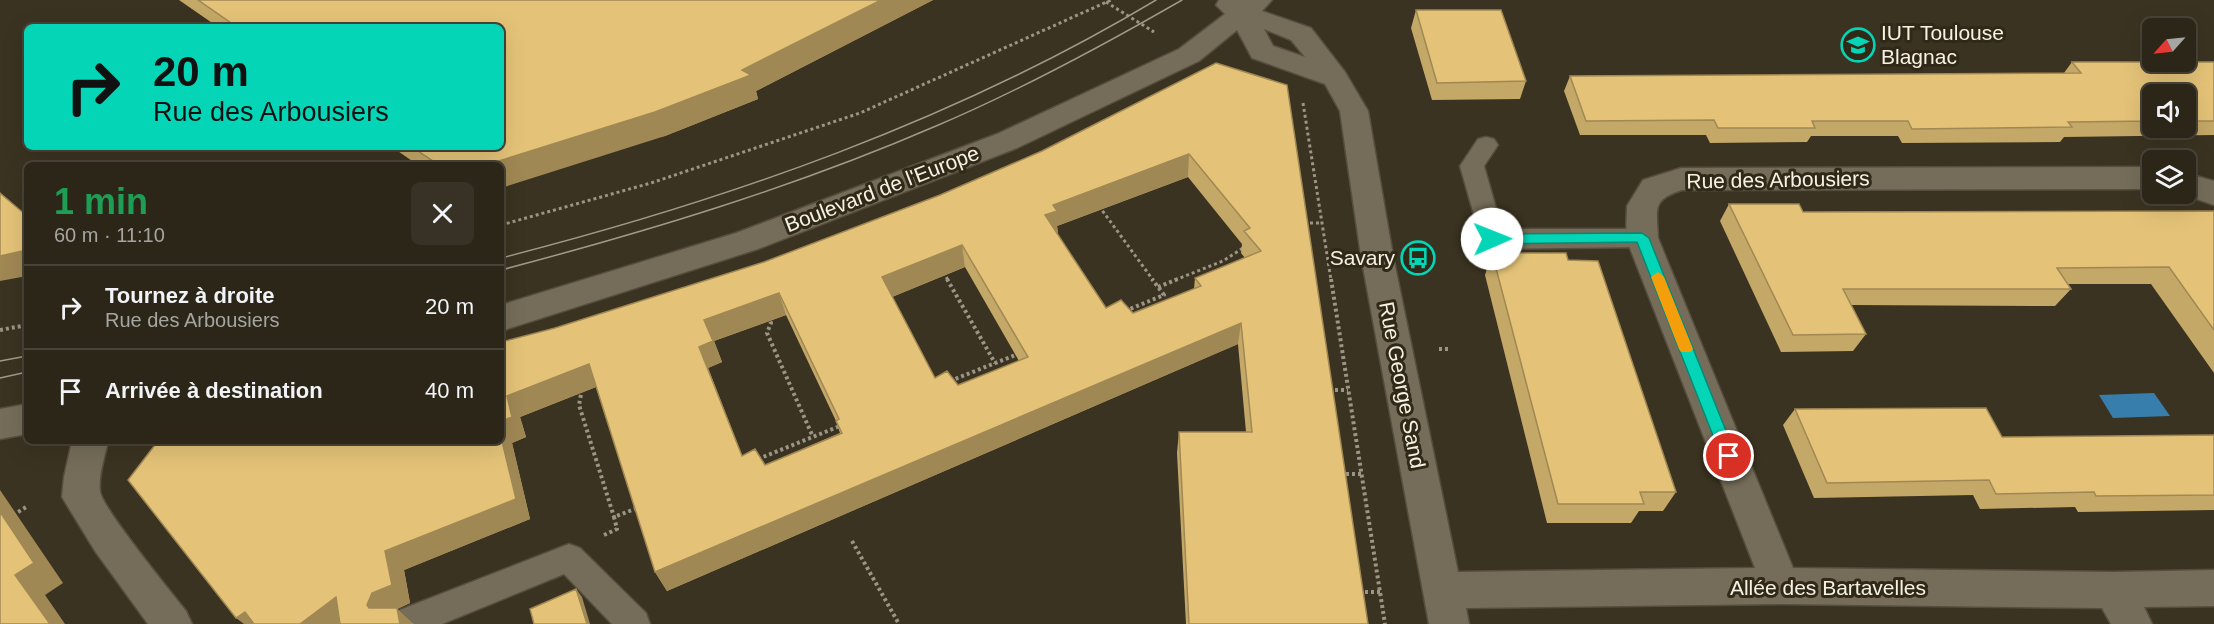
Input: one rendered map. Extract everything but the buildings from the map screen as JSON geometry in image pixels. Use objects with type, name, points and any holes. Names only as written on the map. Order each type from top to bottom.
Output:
[{"type":"street","name":"Rue George Sand","points":[[1241,4],[1262,52],[1335,78],[1354,111],[1377,256],[1445,607]]},
{"type":"street","name":"Boulevard de l'Europe","points":[[504,317],[747,241],[1007,141],[1189,55],[1241,4]]},
{"type":"street","name":"Rue des Arbousiers","points":[[1781,586],[1642,238],[1642,206],[1654,188],[1681,179],[2142,178]]},
{"type":"street","points":[[2196,187],[2214,194]]},
{"type":"street","points":[[0,424],[24,419]]},
{"type":"street","points":[[89,444],[82,477],[81,497],[108,539],[172,624]]},
{"type":"street","name":"Allée des Bartavelles","points":[[1445,607],[1781,586],[2113,590],[2214,588]]},
{"type":"street","points":[[2113,590],[2132,624]]},
{"type":"lane","points":[[1486,145],[1472,166],[1492,239],[1642,238]]},
{"type":"lane","points":[[404,624],[569,558],[634,624]]},
{"type":"path","points":[[504,224],[651,183],[860,112],[1015,45],[1108,1],[1150,30]]},
{"type":"path","points":[[1303,102],[1385,624]]},
{"type":"path","points":[[1096,203],[1164,295],[1121,312]]},
{"type":"path","points":[[1300,224],[1322,223]]},
{"type":"path","points":[[1158,287],[1223,261],[1247,245]]},
{"type":"path","points":[[941,264],[942,272],[995,363]]},
{"type":"path","points":[[766,314],[771,323],[767,333],[813,437]]},
{"type":"path","points":[[0,330],[24,326]]},
{"type":"path","points":[[941,385],[1026,351]]},
{"type":"path","points":[[580,381],[583,390],[579,405],[617,529],[611,532]]},
{"type":"path","points":[[1318,390],[1348,390]]},
{"type":"path","points":[[758,459],[845,424]]},
{"type":"path","points":[[1332,474],[1362,474]]},
{"type":"path","points":[[614,517],[647,504]]},
{"type":"path","points":[[8,518],[28,506]]},
{"type":"path","points":[[852,541],[899,624]]},
{"type":"path","points":[[1348,593],[1380,592]]},
{"type":"water","points":[[2154,393],[2170,416],[2113,418],[2099,395]]},
{"type":"tram line","points":[[504,257],[671,210],[838,153],[920,120],[1000,83],[1156,0]]},
{"type":"tram line","points":[[504,269],[612,240],[721,206],[883,148],[968,112],[1030,82],[1182,0]]},
{"type":"tram line","points":[[0,361],[24,357]]},
{"type":"tram line","points":[[0,378],[24,373]]},
{"type":"slow traffic","points":[[1658,277],[1686,349]]},
{"type":"place","name":"IUT Toulouse Blagnac","points":[[1858,45]]},
{"type":"place","name":"Savary","points":[[1418,258]]},
{"type":"route","points":[[1492,239],[1642,238],[1729,456]]}]
